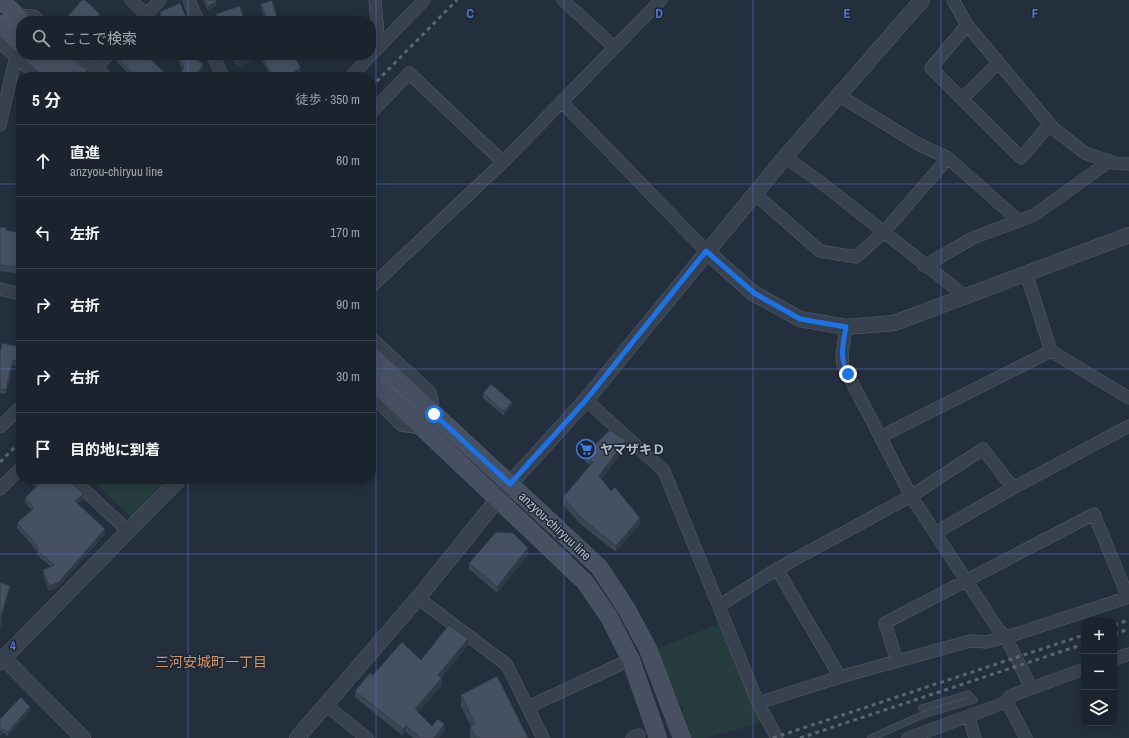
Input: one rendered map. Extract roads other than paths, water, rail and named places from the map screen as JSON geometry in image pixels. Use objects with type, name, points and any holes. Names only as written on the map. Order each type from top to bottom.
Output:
[{"type":"main road","points":[[1,0],[17,16]]},
{"type":"main road","points":[[3,27],[16,43]]},
{"type":"main road","points":[[34,60],[49,72]]},
{"type":"main road","points":[[62,60],[74,72]]},
{"type":"main road","name":"anzyou-chiryuu line","points":[[376,360],[599,567],[626,608],[648,649],[682,738]]},
{"type":"main road","name":"anzyou-chiryuu line","points":[[376,384],[585,582],[605,612],[631,660],[658,738]]},
{"type":"street","points":[[131,0],[142,16]]},
{"type":"street","points":[[145,16],[160,0]]},
{"type":"street","points":[[189,0],[196,16]]},
{"type":"street","points":[[375,0],[375,16]]},
{"type":"street","points":[[376,50],[424,0]]},
{"type":"street","points":[[563,0],[614,47]]},
{"type":"street","points":[[376,282],[503,162],[661,0]]},
{"type":"street","points":[[297,738],[418,598],[510,484],[586,400],[706,251],[785,157],[840,96],[922,0]]},
{"type":"street","points":[[953,0],[968,25],[1050,124],[1086,153],[1110,161],[1129,164]]},
{"type":"street","points":[[968,25],[931,68],[1020,158],[1050,124]]},
{"type":"street","points":[[17,72],[20,60]]},
{"type":"street","points":[[28,60],[35,72]]},
{"type":"street","points":[[80,60],[100,72]]},
{"type":"street","points":[[96,68],[103,60]]},
{"type":"street","points":[[215,60],[221,72]]},
{"type":"street","points":[[356,72],[367,60]]},
{"type":"street","points":[[962,99],[998,63]]},
{"type":"street","points":[[376,108],[409,73],[503,162]]},
{"type":"street","points":[[0,125],[16,74]]},
{"type":"street","points":[[840,96],[918,144],[948,158],[1019,221]]},
{"type":"street","points":[[562,102],[706,251],[754,293],[800,319],[846,327],[894,322],[1129,235]]},
{"type":"street","points":[[785,157],[824,184],[924,266],[965,296]]},
{"type":"street","points":[[755,194],[820,251],[856,257],[884,232],[948,158]]},
{"type":"street","points":[[924,266],[973,238],[1034,215],[1110,161]]},
{"type":"street","points":[[1026,273],[1051,351],[1129,398]]},
{"type":"street","points":[[0,289],[16,293]]},
{"type":"street","points":[[846,327],[842,356],[843,365],[911,496],[998,628],[1005,636],[1031,687]]},
{"type":"street","points":[[376,343],[430,392],[434,414]]},
{"type":"street","points":[[880,437],[1051,351]]},
{"type":"street","points":[[376,399],[401,425],[421,428]]},
{"type":"street","points":[[586,400],[664,471],[758,703],[777,738]]},
{"type":"street","points":[[0,428],[16,411]]},
{"type":"street","points":[[935,533],[1013,488],[1129,426]]},
{"type":"street","points":[[719,606],[777,569],[911,496],[983,449],[1013,488]]},
{"type":"street","points":[[0,489],[16,473]]},
{"type":"street","points":[[78,484],[128,531]]},
{"type":"street","points":[[83,738],[2,660],[175,484]]},
{"type":"street","points":[[758,703],[840,677],[970,641],[987,642],[1016,634],[1128,597],[1094,514],[885,623],[897,661]]},
{"type":"street","points":[[777,569],[840,677]]},
{"type":"street","points":[[418,598],[507,665],[543,738]]},
{"type":"street","points":[[1117,658],[1129,654]]},
{"type":"street","points":[[528,707],[621,664]]},
{"type":"street","points":[[1026,738],[1008,702],[1010,696],[1031,687],[1081,670]]},
{"type":"street","points":[[908,738],[1008,702]]},
{"type":"street","points":[[326,705],[367,738]]},
{"type":"street","points":[[969,717],[975,738]]},
{"type":"lane","points":[[871,738],[920,716],[974,700],[968,694],[922,708]]},
{"type":"railway","points":[[376,82],[457,0]]},
{"type":"railway","points":[[0,462],[16,446]]},
{"type":"railway","points":[[1117,624],[1129,620]]},
{"type":"railway","points":[[1117,633],[1129,629]]},
{"type":"railway","points":[[773,738],[1081,636]]},
{"type":"railway","points":[[800,738],[1081,645]]},
{"type":"place","name":"ヤマザキＤ","points":[[586,449]]},
{"type":"district","name":"三河安城町一丁目","points":[[211,662]]}]
